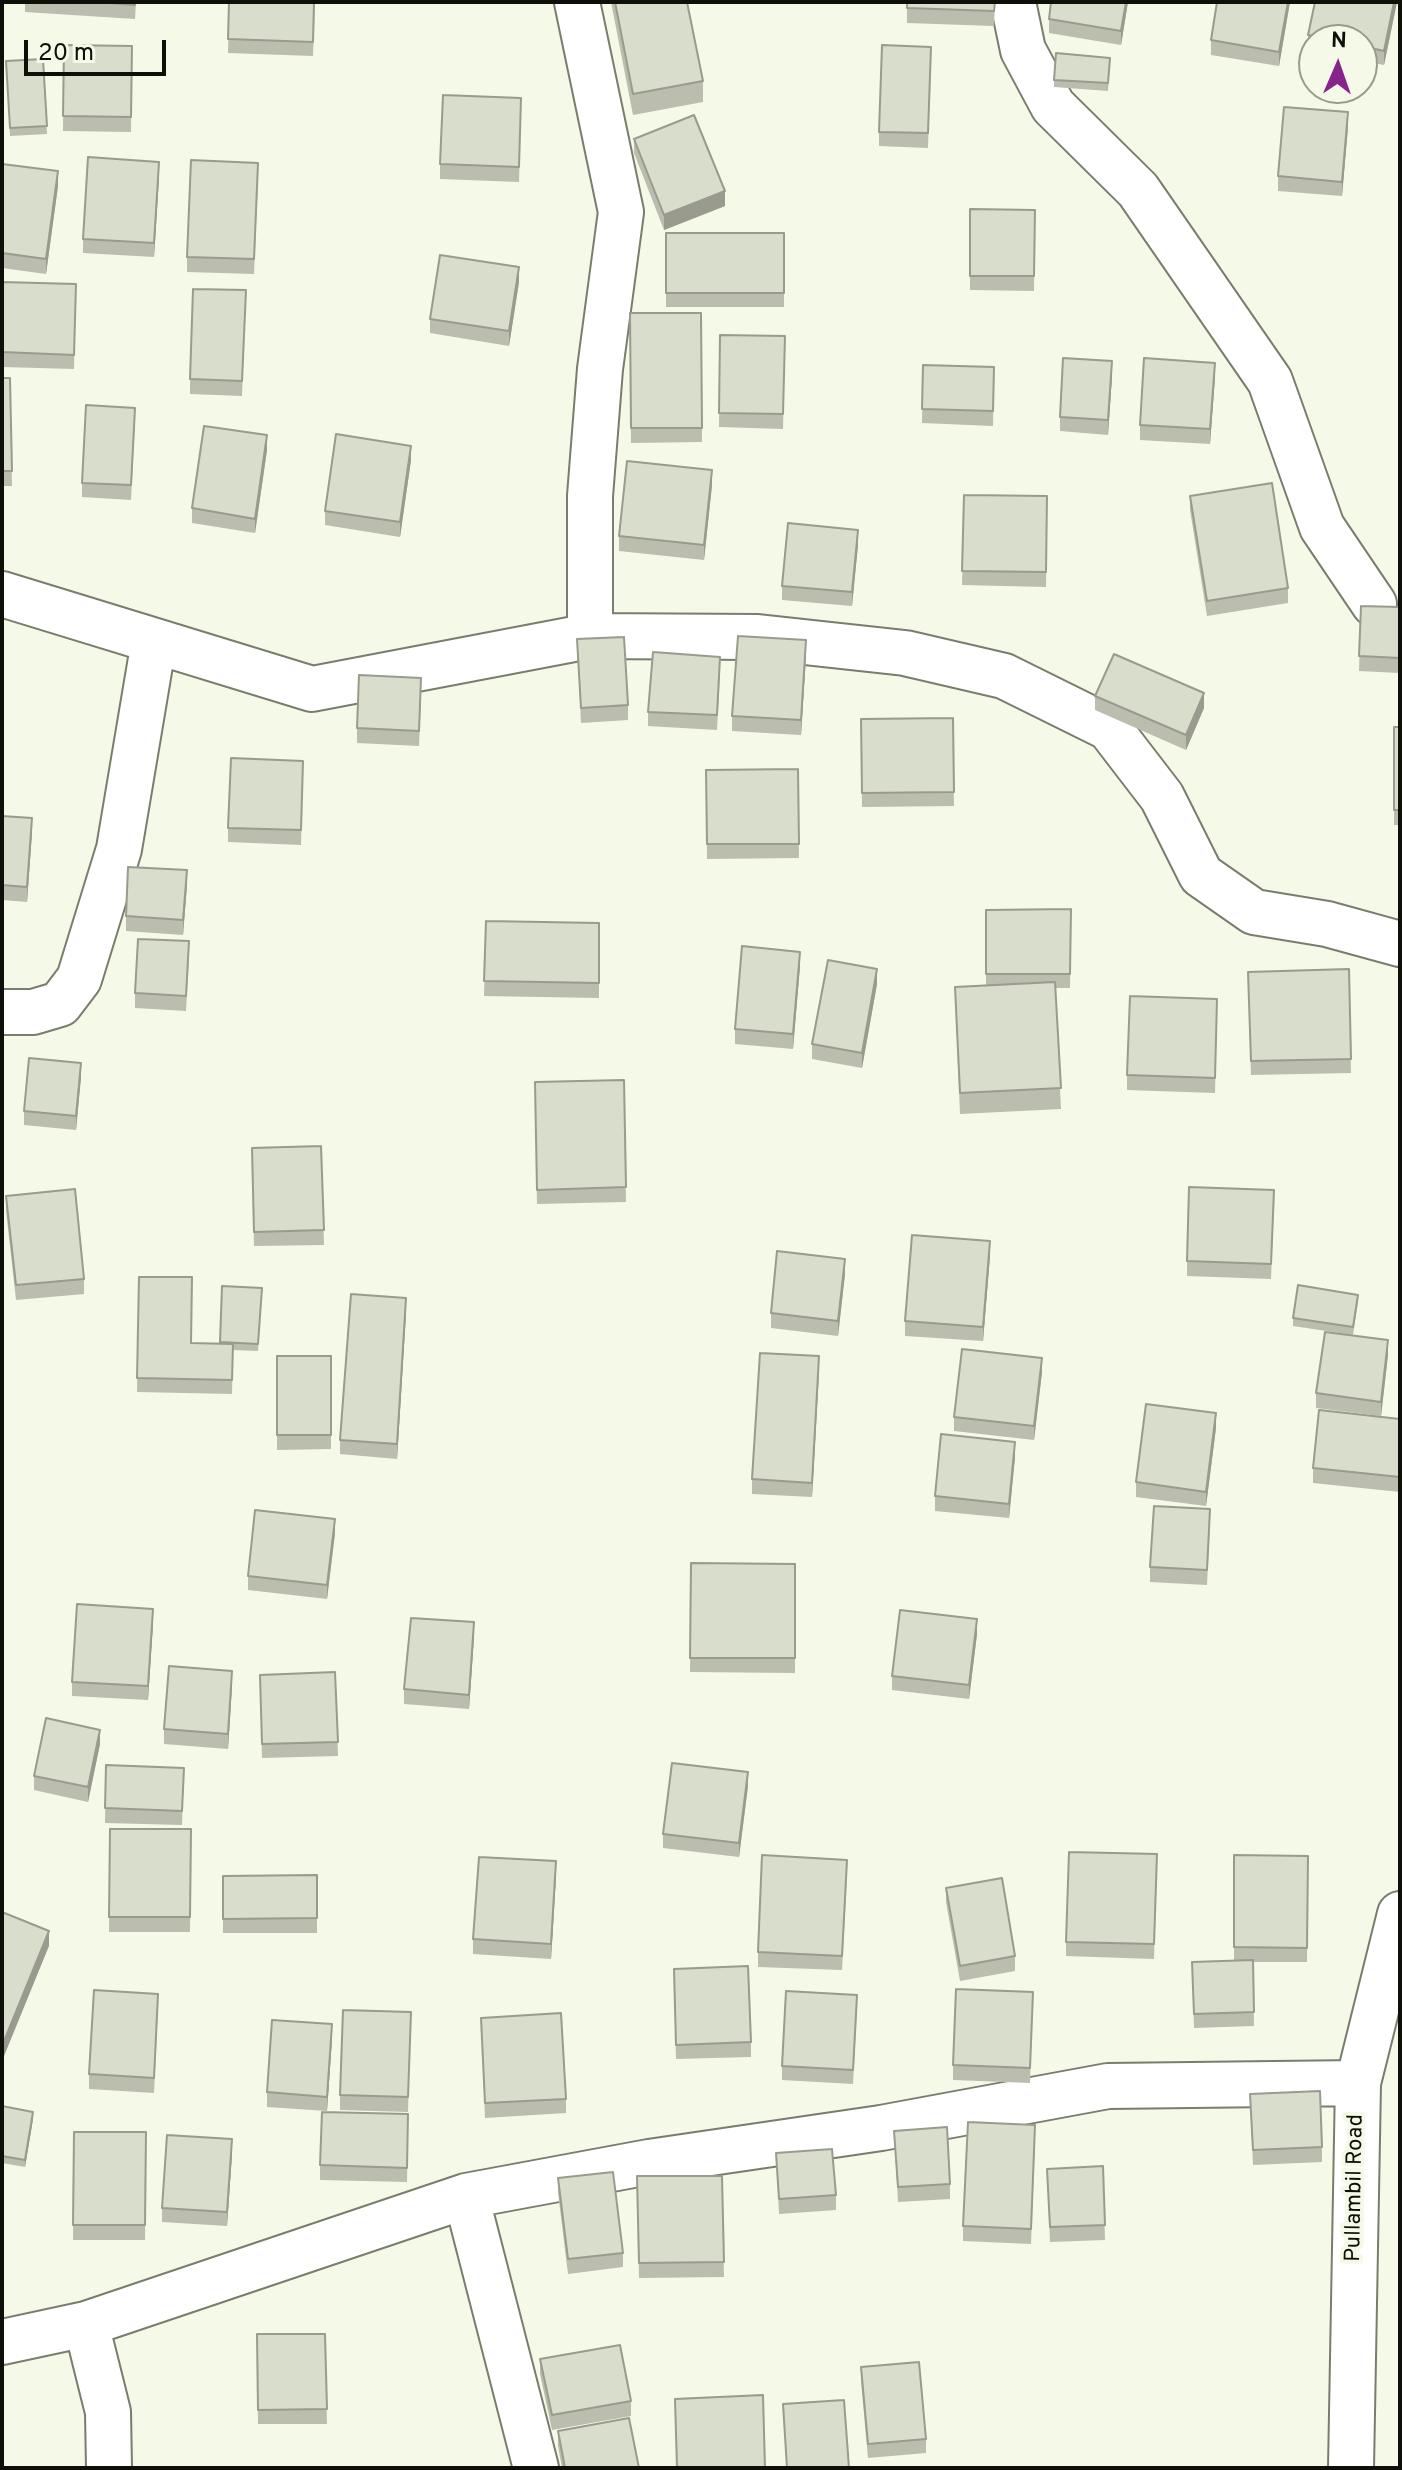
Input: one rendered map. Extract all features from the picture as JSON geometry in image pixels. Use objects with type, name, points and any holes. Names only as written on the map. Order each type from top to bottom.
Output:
[{"type":"street","points":[[577,2],[621,212],[600,369],[590,496],[590,636]]},
{"type":"street","points":[[1013,2],[1023,50],[1053,106],[1138,190],[1270,381],[1322,527],[1374,604]]},
{"type":"street","points":[[2,594],[312,689],[590,636],[758,637],[905,653],[1004,676],[1109,728],[1162,797],[1201,875],[1254,912],[1327,924],[1400,944]]},
{"type":"street","points":[[2,1012],[33,1012],[60,1004],[79,979],[119,849],[154,641]]},
{"type":"street","name":"Pullambil Road","points":[[1351,2468],[1358,2083],[1400,1914]]},
{"type":"street","points":[[2,2342],[86,2324],[466,2196],[649,2162],[881,2128],[1108,2086],[1358,2083]]},
{"type":"street","points":[[466,2196],[536,2468]]},
{"type":"street","points":[[86,2324],[108,2412],[109,2468]]},
{"type":"building","points":[[96,2],[135,2],[135,5]]},
{"type":"building","points":[[229,2],[314,2],[313,42],[228,39]]},
{"type":"building","points":[[615,2],[687,2],[703,81],[633,94]]},
{"type":"building","points":[[907,2],[995,2],[994,11],[907,8]]},
{"type":"building","points":[[1051,2],[1126,2],[1121,31],[1049,19]]},
{"type":"building","points":[[1217,2],[1288,2],[1279,52],[1211,40]]},
{"type":"building","points":[[1315,2],[1394,2],[1384,51],[1378,50],[1378,24],[1310,24]]},
{"type":"building","points":[[64,45],[132,46],[131,117],[63,116]]},
{"type":"building","points":[[882,45],[931,47],[928,133],[879,132]]},
{"type":"building","points":[[1056,53],[1110,58],[1108,83],[1054,80]]},
{"type":"building","points":[[43,59],[47,126],[10,128],[6,61]]},
{"type":"building","points":[[443,95],[521,98],[519,167],[440,164]]},
{"type":"building","points":[[1284,107],[1348,112],[1342,182],[1278,176]]},
{"type":"building","points":[[694,115],[725,191],[664,215],[634,139]]},
{"type":"building","points":[[88,157],[159,162],[154,243],[83,239]]},
{"type":"building","points":[[191,160],[258,163],[254,259],[187,257]]},
{"type":"building","points":[[2,164],[58,171],[46,259],[2,253]]},
{"type":"building","points":[[970,209],[1035,210],[1034,276],[970,276]]},
{"type":"building","points":[[666,233],[784,233],[784,293],[666,293]]},
{"type":"building","points":[[440,255],[519,267],[509,331],[430,319]]},
{"type":"building","points":[[2,282],[76,284],[74,355],[2,352]]},
{"type":"building","points":[[193,289],[246,290],[242,381],[190,379]]},
{"type":"building","points":[[630,313],[701,313],[702,428],[631,428]]},
{"type":"building","points":[[720,335],[785,336],[783,414],[719,413]]},
{"type":"building","points":[[1063,358],[1112,361],[1108,420],[1060,417]]},
{"type":"building","points":[[1144,358],[1215,363],[1210,429],[1140,425]]},
{"type":"building","points":[[923,365],[994,367],[993,411],[922,409]]},
{"type":"building","points":[[2,378],[10,378],[12,471],[2,471]]},
{"type":"building","points":[[86,405],[135,408],[131,485],[82,483]]},
{"type":"building","points":[[204,426],[267,435],[255,519],[192,508]]},
{"type":"building","points":[[336,434],[411,446],[400,522],[325,511]]},
{"type":"building","points":[[627,461],[712,470],[704,545],[619,536]]},
{"type":"building","points":[[1272,483],[1288,588],[1207,601],[1190,496]]},
{"type":"building","points":[[964,495],[1047,496],[1046,572],[962,571]]},
{"type":"building","points":[[788,523],[858,530],[852,592],[782,586]]},
{"type":"building","points":[[1361,606],[1400,607],[1400,658],[1359,656]]},
{"type":"building","points":[[738,636],[806,640],[801,720],[732,716]]},
{"type":"building","points":[[624,637],[628,705],[581,708],[577,639]]},
{"type":"building","points":[[653,652],[720,657],[717,715],[648,712]]},
{"type":"building","points":[[1114,654],[1204,693],[1186,735],[1095,696]]},
{"type":"building","points":[[359,675],[421,678],[419,731],[357,728]]},
{"type":"building","points":[[953,718],[954,792],[862,793],[861,719]]},
{"type":"building","points":[[1394,727],[1400,727],[1400,810],[1394,810]]},
{"type":"building","points":[[231,758],[303,761],[301,830],[228,828]]},
{"type":"building","points":[[798,769],[799,844],[707,844],[706,770]]},
{"type":"building","points":[[2,816],[32,818],[27,887],[2,885]]},
{"type":"building","points":[[128,867],[187,870],[183,920],[126,916]]},
{"type":"building","points":[[1071,909],[1070,974],[986,974],[986,910]]},
{"type":"building","points":[[486,921],[599,923],[599,983],[484,981]]},
{"type":"building","points":[[138,939],[189,941],[186,996],[135,993]]},
{"type":"building","points":[[742,946],[800,952],[793,1034],[735,1029]]},
{"type":"building","points":[[828,960],[877,969],[862,1053],[812,1044]]},
{"type":"building","points":[[1349,969],[1351,1059],[1251,1061],[1248,972]]},
{"type":"building","points":[[1055,982],[1061,1088],[960,1093],[955,987]]},
{"type":"building","points":[[1130,996],[1217,999],[1215,1078],[1127,1075]]},
{"type":"building","points":[[29,1058],[81,1063],[76,1116],[24,1111]]},
{"type":"building","points":[[624,1080],[626,1187],[537,1190],[535,1082]]},
{"type":"building","points":[[321,1146],[324,1230],[254,1232],[252,1148]]},
{"type":"building","points":[[1189,1187],[1274,1190],[1271,1264],[1187,1261]]},
{"type":"building","points":[[75,1189],[84,1279],[16,1285],[6,1196]]},
{"type":"building","points":[[912,1235],[990,1241],[983,1327],[905,1321]]},
{"type":"building","points":[[777,1251],[845,1259],[838,1321],[771,1313]]},
{"type":"building","points":[[139,1277],[192,1277],[191,1343],[233,1344],[232,1380],[137,1378]]},
{"type":"building","points":[[1298,1285],[1358,1295],[1353,1327],[1293,1318]]},
{"type":"building","points":[[222,1286],[262,1288],[258,1344],[220,1342]]},
{"type":"building","points":[[351,1294],[406,1298],[397,1444],[340,1440]]},
{"type":"building","points":[[1325,1332],[1388,1340],[1381,1402],[1316,1393]]},
{"type":"building","points":[[962,1349],[1042,1358],[1034,1426],[954,1417]]},
{"type":"building","points":[[760,1353],[819,1356],[812,1483],[752,1479]]},
{"type":"building","points":[[277,1356],[331,1356],[331,1435],[277,1435]]},
{"type":"building","points":[[1146,1404],[1216,1413],[1206,1492],[1136,1482]]},
{"type":"building","points":[[1319,1410],[1400,1419],[1400,1477],[1313,1468]]},
{"type":"building","points":[[941,1434],[1015,1442],[1009,1504],[935,1496]]},
{"type":"building","points":[[1154,1506],[1210,1509],[1207,1570],[1150,1567]]},
{"type":"building","points":[[255,1510],[335,1519],[327,1585],[248,1576]]},
{"type":"building","points":[[691,1563],[795,1564],[795,1658],[690,1658]]},
{"type":"building","points":[[77,1604],[153,1609],[148,1686],[72,1682]]},
{"type":"building","points":[[900,1610],[977,1619],[969,1685],[892,1676]]},
{"type":"building","points":[[411,1618],[474,1622],[469,1695],[404,1689]]},
{"type":"building","points":[[169,1666],[232,1671],[228,1734],[164,1729]]},
{"type":"building","points":[[335,1672],[338,1742],[262,1744],[260,1675]]},
{"type":"building","points":[[46,1718],[100,1730],[88,1787],[34,1776]]},
{"type":"building","points":[[672,1763],[748,1772],[739,1843],[663,1834]]},
{"type":"building","points":[[106,1765],[184,1768],[182,1811],[105,1808]]},
{"type":"building","points":[[110,1829],[191,1829],[190,1917],[109,1917]]},
{"type":"building","points":[[1069,1852],[1157,1854],[1154,1944],[1066,1942]]},
{"type":"building","points":[[762,1855],[847,1860],[842,1956],[758,1952]]},
{"type":"building","points":[[1234,1855],[1308,1856],[1307,1948],[1234,1947]]},
{"type":"building","points":[[479,1857],[556,1861],[551,1944],[473,1939]]},
{"type":"building","points":[[317,1875],[317,1918],[223,1919],[223,1876]]},
{"type":"building","points":[[1002,1878],[1015,1956],[960,1966],[946,1888]]},
{"type":"building","points":[[2,1912],[49,1931],[2,2046]]},
{"type":"building","points":[[1253,1960],[1254,2012],[1194,2014],[1192,1962]]},
{"type":"building","points":[[748,1966],[751,2042],[676,2045],[674,1969]]},
{"type":"building","points":[[956,1989],[1033,1992],[1030,2068],[953,2065]]},
{"type":"building","points":[[94,1990],[158,1994],[154,2078],[89,2074]]},
{"type":"building","points":[[786,1991],[857,1995],[853,2070],[782,2066]]},
{"type":"building","points":[[343,2010],[411,2012],[408,2097],[340,2095]]},
{"type":"building","points":[[561,2013],[566,2099],[485,2103],[481,2018]]},
{"type":"building","points":[[272,2020],[332,2024],[327,2097],[267,2092]]},
{"type":"building","points":[[1320,2091],[1322,2147],[1253,2150],[1250,2094]]},
{"type":"building","points":[[2,2106],[33,2112],[25,2160],[2,2156]]},
{"type":"building","points":[[322,2112],[408,2114],[407,2168],[320,2165]]},
{"type":"building","points":[[968,2122],[1035,2125],[1031,2229],[963,2226]]},
{"type":"building","points":[[947,2127],[950,2184],[898,2187],[894,2131]]},
{"type":"building","points":[[74,2132],[146,2132],[145,2225],[73,2225]]},
{"type":"building","points":[[167,2135],[232,2139],[227,2212],[162,2208]]},
{"type":"building","points":[[832,2149],[836,2195],[779,2199],[776,2153]]},
{"type":"building","points":[[1103,2166],[1105,2225],[1050,2227],[1047,2169]]},
{"type":"building","points":[[613,2172],[623,2253],[568,2259],[558,2178]]},
{"type":"building","points":[[637,2176],[722,2176],[724,2262],[639,2263]]},
{"type":"building","points":[[257,2334],[325,2334],[327,2409],[258,2410]]},
{"type":"building","points":[[620,2345],[631,2401],[552,2415],[540,2359]]},
{"type":"building","points":[[919,2362],[926,2439],[868,2444],[861,2367]]},
{"type":"building","points":[[763,2395],[765,2468],[677,2468],[675,2399]]},
{"type":"building","points":[[844,2400],[849,2468],[787,2468],[783,2404]]},
{"type":"building","points":[[629,2418],[639,2468],[565,2468],[558,2431]]}]
